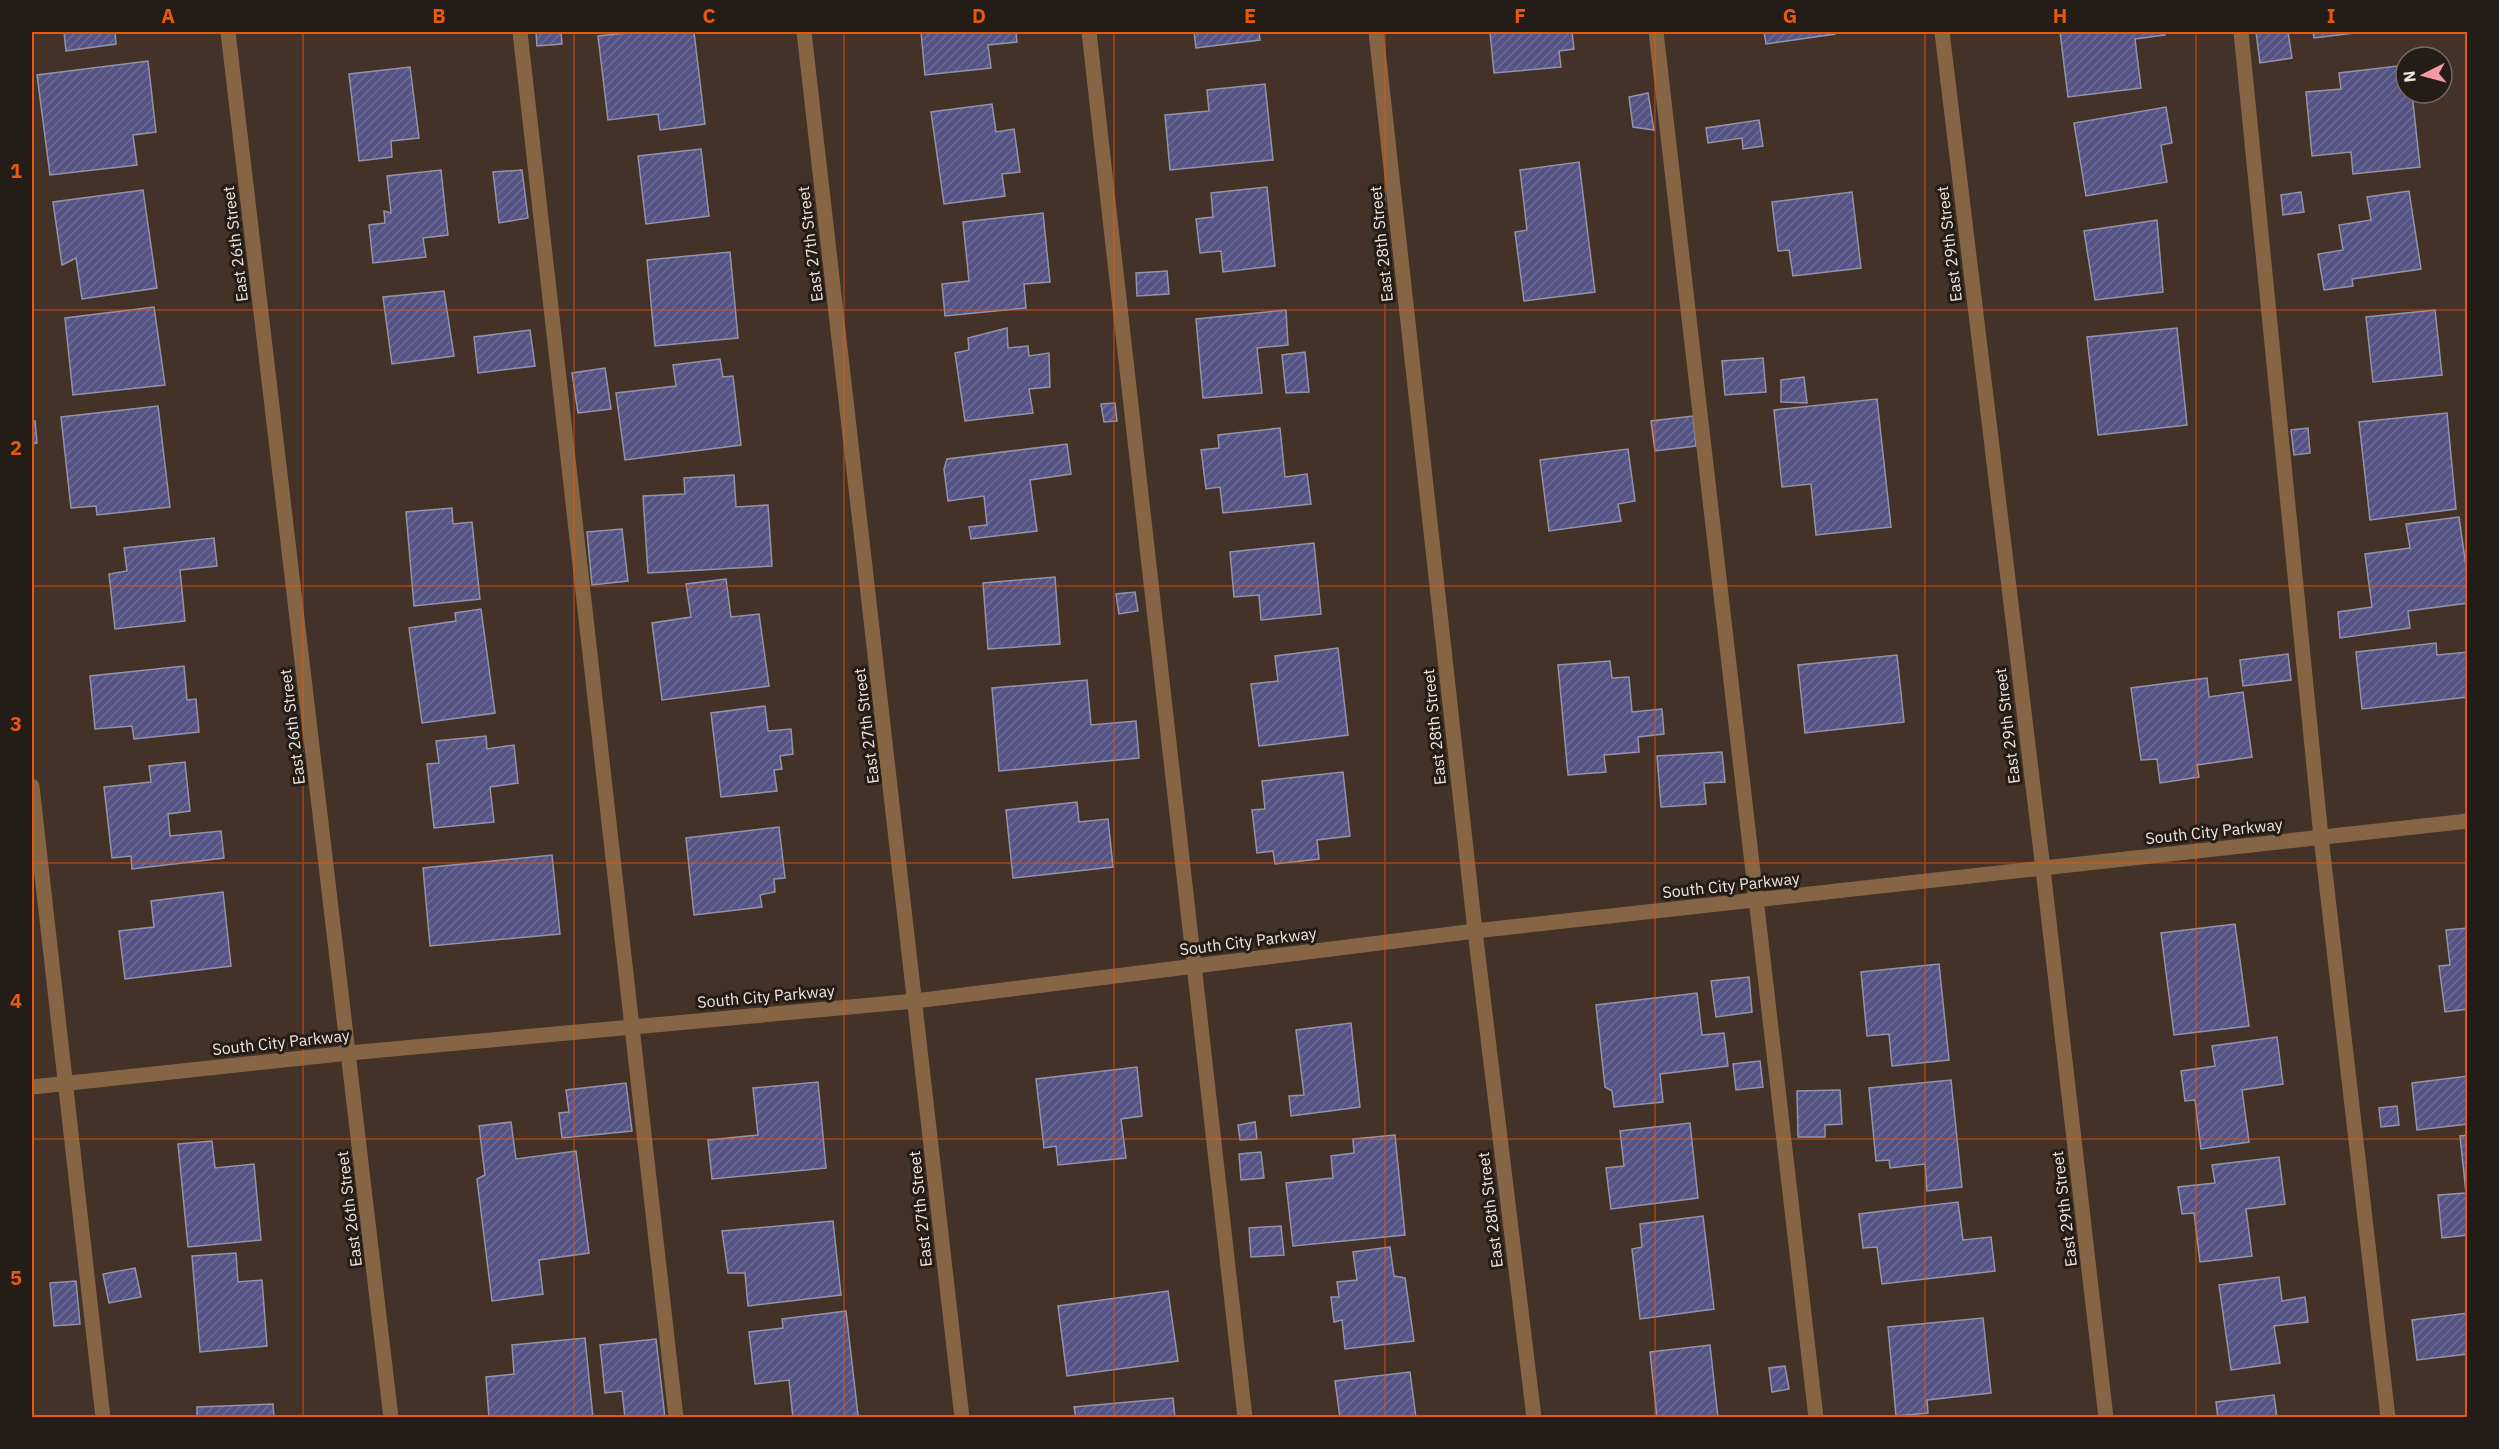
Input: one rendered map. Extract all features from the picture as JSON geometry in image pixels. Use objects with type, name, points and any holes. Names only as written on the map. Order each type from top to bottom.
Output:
[{"type":"street","name":"East 26th Street","points":[[228,32],[391,1418]]},
{"type":"street","points":[[520,32],[676,1418]]},
{"type":"street","name":"East 27th Street","points":[[804,32],[962,1418]]},
{"type":"street","points":[[1089,32],[1245,1418]]},
{"type":"street","name":"East 28th Street","points":[[1376,32],[1475,931],[1534,1418]]},
{"type":"street","points":[[1656,32],[1816,1418]]},
{"type":"street","name":"East 29th Street","points":[[1942,32],[2043,869],[2106,1418]]},
{"type":"street","points":[[2241,32],[2321,837],[2388,1418]]},
{"type":"street","points":[[32,786],[102,1418]]},
{"type":"street","name":"South City Parkway","points":[[32,1087],[349,1053],[915,1001],[1475,931],[2468,821]]},
{"type":"building","points":[[64,32],[115,32],[116,44],[66,51]]},
{"type":"building","points":[[536,32],[561,32],[562,44],[537,46]]},
{"type":"building","points":[[636,32],[694,32],[705,124],[660,130],[658,114],[608,120],[598,36]]},
{"type":"building","points":[[921,32],[1016,32],[1017,42],[988,45],[991,68],[925,75]]},
{"type":"building","points":[[1194,32],[1259,32],[1260,40],[1196,48]]},
{"type":"building","points":[[1490,32],[1572,32],[1574,49],[1559,51],[1561,67],[1494,73]]},
{"type":"building","points":[[1764,32],[1835,32],[1835,34],[1766,44]]},
{"type":"building","points":[[2060,32],[2164,32],[2165,35],[2135,39],[2141,88],[2068,97]]},
{"type":"building","points":[[2256,32],[2288,32],[2292,58],[2260,63]]},
{"type":"building","points":[[2313,32],[2363,32],[2314,38]]},
{"type":"building","points":[[148,61],[156,132],[133,135],[137,165],[50,175],[37,75]]},
{"type":"building","points":[[2394,66],[2394,105],[2413,105],[2420,167],[2353,174],[2351,152],[2312,156],[2306,92],[2341,89],[2339,73]]},
{"type":"building","points":[[410,67],[419,138],[391,141],[392,157],[359,161],[349,74]]},
{"type":"building","points":[[1265,84],[1273,160],[1170,170],[1165,115],[1209,111],[1207,90]]},
{"type":"building","points":[[1648,93],[1654,130],[1633,127],[1629,97]]},
{"type":"building","points":[[992,104],[996,132],[1014,129],[1020,172],[1002,174],[1005,196],[944,204],[931,112]]},
{"type":"building","points":[[2166,107],[2172,143],[2161,145],[2167,182],[2086,196],[2074,123]]},
{"type":"building","points":[[1759,120],[1763,146],[1743,149],[1742,138],[1708,143],[1706,128]]},
{"type":"building","points":[[701,149],[709,216],[646,224],[638,156]]},
{"type":"building","points":[[1579,162],[1595,292],[1524,301],[1515,232],[1527,230],[1520,170]]},
{"type":"building","points":[[441,170],[448,235],[423,238],[426,257],[373,263],[369,225],[385,223],[384,211],[391,213],[387,176]]},
{"type":"building","points":[[522,170],[528,218],[499,223],[493,172]]},
{"type":"building","points":[[1267,187],[1275,266],[1223,272],[1221,251],[1200,253],[1196,219],[1213,217],[1211,193]]},
{"type":"building","points":[[143,190],[157,288],[82,299],[76,258],[62,265],[53,202]]},
{"type":"building","points":[[2409,191],[2421,269],[2352,279],[2353,286],[2324,290],[2318,254],[2343,250],[2339,225],[2371,220],[2367,197]]},
{"type":"building","points":[[1852,192],[1861,268],[1793,276],[1789,250],[1778,251],[1772,202]]},
{"type":"building","points":[[2301,192],[2304,212],[2283,215],[2281,195]]},
{"type":"building","points":[[1043,213],[1050,282],[1024,284],[1026,308],[945,316],[942,284],[969,281],[963,222]]},
{"type":"building","points":[[2157,220],[2163,292],[2095,300],[2084,231]]},
{"type":"building","points":[[730,252],[738,338],[655,346],[647,260]]},
{"type":"building","points":[[1167,271],[1169,294],[1137,296],[1136,273]]},
{"type":"building","points":[[444,291],[454,356],[392,364],[383,297]]},
{"type":"building","points":[[154,307],[165,385],[73,395],[65,318]]},
{"type":"building","points":[[1286,310],[1288,345],[1257,348],[1262,393],[1203,398],[1196,319]]},
{"type":"building","points":[[2435,310],[2442,375],[2373,382],[2366,317]]},
{"type":"building","points":[[1007,328],[1008,348],[1028,346],[1029,356],[1049,353],[1050,387],[1029,389],[1033,413],[965,421],[955,353],[969,350],[968,338]]},
{"type":"building","points":[[2177,328],[2187,425],[2098,435],[2087,337]]},
{"type":"building","points":[[530,330],[535,366],[478,373],[474,337]]},
{"type":"building","points":[[1305,352],[1309,392],[1286,393],[1282,355]]},
{"type":"building","points":[[1763,358],[1766,392],[1725,395],[1722,361]]},
{"type":"building","points":[[720,359],[723,377],[733,376],[741,445],[625,460],[616,393],[676,386],[673,365]]},
{"type":"building","points":[[605,368],[611,409],[578,413],[572,373]]},
{"type":"building","points":[[1804,377],[1807,403],[1781,402],[1781,380]]},
{"type":"building","points":[[1877,399],[1891,527],[1816,535],[1811,484],[1782,487],[1774,410]]},
{"type":"building","points":[[1115,403],[1117,421],[1104,422],[1101,404]]},
{"type":"building","points":[[158,406],[170,507],[97,515],[96,506],[71,508],[61,417]]},
{"type":"building","points":[[2447,413],[2456,509],[2370,520],[2359,422]]},
{"type":"building","points":[[1693,416],[1696,446],[1655,451],[1651,421]]},
{"type":"building","points":[[35,421],[37,443],[32,444],[32,422]]},
{"type":"building","points":[[1280,428],[1285,477],[1307,474],[1311,504],[1223,513],[1220,487],[1206,489],[1201,450],[1219,448],[1218,435]]},
{"type":"building","points":[[2308,428],[2310,453],[2294,455],[2291,430]]},
{"type":"building","points":[[1067,444],[1071,474],[1030,480],[1037,531],[971,539],[969,527],[987,525],[984,496],[948,501],[944,469],[947,459]]},
{"type":"building","points":[[1628,449],[1635,501],[1618,504],[1621,521],[1549,531],[1540,460]]},
{"type":"building","points":[[734,475],[736,507],[768,505],[772,566],[648,573],[643,496],[685,494],[684,478]]},
{"type":"building","points":[[452,508],[453,524],[472,522],[480,599],[414,606],[406,512]]},
{"type":"building","points":[[2459,517],[2468,581],[2468,603],[2408,611],[2410,628],[2340,638],[2338,612],[2372,607],[2365,554],[2410,548],[2406,524]]},
{"type":"building","points":[[622,529],[628,581],[592,585],[587,532]]},
{"type":"building","points":[[214,538],[217,566],[180,570],[185,621],[115,629],[109,574],[127,571],[124,548]]},
{"type":"building","points":[[1314,543],[1321,614],[1261,620],[1259,595],[1234,597],[1230,552]]},
{"type":"building","points":[[1055,577],[1060,644],[988,649],[983,583]]},
{"type":"building","points":[[726,579],[731,617],[759,614],[769,686],[662,700],[652,623],[691,617],[686,584]]},
{"type":"building","points":[[1135,592],[1138,611],[1119,614],[1116,594]]},
{"type":"building","points":[[481,609],[495,713],[422,723],[409,628],[456,621],[455,613]]},
{"type":"building","points":[[2436,643],[2437,655],[2468,652],[2468,697],[2362,709],[2356,652]]},
{"type":"building","points":[[1338,648],[1348,735],[1259,746],[1251,684],[1278,681],[1275,656]]},
{"type":"building","points":[[2288,654],[2291,680],[2243,686],[2240,660]]},
{"type":"building","points":[[1897,655],[1904,722],[1805,733],[1798,665]]},
{"type":"building","points":[[1610,661],[1612,678],[1629,677],[1632,712],[1662,709],[1664,734],[1638,737],[1639,752],[1604,755],[1606,772],[1568,775],[1558,665]]},
{"type":"building","points":[[184,666],[187,700],[196,699],[199,732],[134,739],[132,726],[95,729],[90,676]]},
{"type":"building","points":[[2207,678],[2209,697],[2243,692],[2252,757],[2197,765],[2199,777],[2160,783],[2157,759],[2141,760],[2131,688]]},
{"type":"building","points":[[1087,680],[1091,725],[1136,721],[1139,758],[999,771],[992,688]]},
{"type":"building","points":[[765,706],[768,731],[791,729],[793,754],[780,756],[782,769],[774,770],[777,791],[721,797],[711,713]]},
{"type":"building","points":[[486,736],[487,749],[514,745],[518,783],[490,787],[494,822],[434,828],[427,764],[439,763],[436,741]]},
{"type":"building","points":[[1722,752],[1725,782],[1704,783],[1706,804],[1661,807],[1657,756]]},
{"type":"building","points":[[185,762],[190,811],[168,814],[170,836],[221,831],[224,858],[132,869],[131,856],[112,858],[104,787],[151,782],[149,766]]},
{"type":"building","points":[[1343,772],[1350,836],[1317,840],[1319,859],[1275,864],[1273,851],[1257,853],[1252,810],[1265,809],[1262,781]]},
{"type":"building","points":[[1077,802],[1079,822],[1108,819],[1113,867],[1013,878],[1006,810]]},
{"type":"building","points":[[779,827],[785,878],[774,879],[775,892],[760,895],[762,907],[694,915],[686,838]]},
{"type":"building","points":[[552,855],[560,934],[430,946],[423,868]]},
{"type":"building","points":[[223,892],[231,966],[125,979],[119,931],[154,927],[151,901]]},
{"type":"building","points":[[2235,924],[2249,1026],[2174,1035],[2161,933]]},
{"type":"building","points":[[2468,928],[2468,1009],[2445,1012],[2439,966],[2450,965],[2446,930]]},
{"type":"building","points":[[1939,964],[1949,1060],[1892,1066],[1889,1034],[1867,1036],[1861,972]]},
{"type":"building","points":[[1749,977],[1752,1012],[1716,1017],[1711,981]]},
{"type":"building","points":[[1697,993],[1702,1035],[1724,1033],[1728,1066],[1660,1074],[1663,1102],[1614,1107],[1612,1091],[1605,1087],[1596,1005]]},
{"type":"building","points":[[1351,1023],[1360,1107],[1291,1116],[1289,1096],[1304,1095],[1296,1030]]},
{"type":"building","points":[[2277,1037],[2283,1084],[2242,1090],[2249,1142],[2201,1149],[2195,1100],[2185,1101],[2181,1071],[2215,1066],[2212,1046]]},
{"type":"building","points":[[1760,1061],[1763,1087],[1736,1090],[1733,1064]]},
{"type":"building","points":[[1137,1067],[1142,1116],[1121,1119],[1126,1158],[1058,1165],[1056,1146],[1044,1148],[1036,1079]]},
{"type":"building","points":[[2468,1076],[2468,1124],[2417,1130],[2412,1083]]},
{"type":"building","points":[[1951,1080],[1962,1187],[1927,1191],[1925,1164],[1890,1168],[1889,1160],[1876,1161],[1869,1088]]},
{"type":"building","points":[[818,1082],[826,1168],[712,1179],[708,1140],[758,1135],[753,1088]]},
{"type":"building","points":[[626,1083],[632,1131],[562,1138],[559,1113],[569,1112],[566,1090]]},
{"type":"building","points":[[1840,1090],[1842,1124],[1825,1125],[1825,1137],[1798,1137],[1797,1091]]},
{"type":"building","points":[[2397,1106],[2399,1125],[2381,1127],[2379,1108]]},
{"type":"building","points":[[511,1122],[516,1159],[576,1151],[589,1253],[539,1260],[543,1294],[492,1301],[477,1179],[485,1175],[479,1126]]},
{"type":"building","points":[[1255,1122],[1257,1139],[1240,1140],[1238,1125]]},
{"type":"building","points":[[1690,1123],[1698,1198],[1611,1209],[1606,1168],[1624,1166],[1620,1131]]},
{"type":"building","points":[[1395,1135],[1405,1235],[1293,1246],[1286,1183],[1333,1178],[1331,1156],[1354,1153],[1353,1139]]},
{"type":"building","points":[[2468,1135],[2468,1235],[2442,1238],[2438,1195],[2466,1193],[2460,1136]]},
{"type":"building","points":[[212,1141],[215,1168],[254,1164],[261,1240],[188,1247],[178,1144]]},
{"type":"building","points":[[1261,1152],[1264,1178],[1241,1180],[1239,1154]]},
{"type":"building","points":[[2279,1157],[2285,1204],[2246,1209],[2252,1256],[2200,1262],[2194,1213],[2182,1214],[2178,1187],[2215,1183],[2212,1165]]},
{"type":"building","points":[[1958,1202],[1963,1240],[1991,1237],[1995,1271],[1882,1284],[1877,1247],[1863,1248],[1859,1214]]},
{"type":"building","points":[[1703,1216],[1714,1309],[1640,1319],[1632,1249],[1642,1247],[1640,1224]]},
{"type":"building","points":[[833,1221],[841,1295],[748,1306],[745,1273],[728,1273],[722,1231]]},
{"type":"building","points":[[1281,1226],[1284,1255],[1251,1257],[1249,1228]]},
{"type":"building","points":[[1390,1247],[1394,1276],[1405,1278],[1414,1341],[1345,1349],[1342,1320],[1334,1322],[1331,1297],[1339,1297],[1337,1282],[1357,1280],[1353,1252]]},
{"type":"building","points":[[236,1253],[238,1282],[262,1280],[267,1346],[200,1352],[192,1256]]},
{"type":"building","points":[[135,1268],[141,1297],[109,1303],[103,1274]]},
{"type":"building","points":[[2279,1277],[2282,1301],[2305,1297],[2308,1322],[2274,1326],[2280,1363],[2231,1370],[2219,1285]]},
{"type":"building","points":[[76,1281],[80,1324],[54,1326],[50,1283]]},
{"type":"building","points":[[1168,1291],[1178,1361],[1067,1376],[1058,1306]]},
{"type":"building","points":[[846,1311],[858,1415],[836,1418],[793,1418],[789,1380],[755,1384],[749,1332],[783,1328],[782,1319]]},
{"type":"building","points":[[2468,1313],[2468,1354],[2417,1360],[2412,1320]]},
{"type":"building","points":[[1983,1318],[1991,1393],[1927,1400],[1928,1413],[1896,1416],[1888,1327]]},
{"type":"building","points":[[585,1338],[593,1418],[489,1418],[486,1377],[514,1374],[512,1345]]},
{"type":"building","points":[[656,1339],[665,1418],[625,1418],[622,1391],[605,1393],[600,1345]]},
{"type":"building","points":[[1710,1345],[1718,1418],[1657,1418],[1650,1352]]},
{"type":"building","points":[[1785,1366],[1789,1389],[1772,1392],[1769,1368]]},
{"type":"building","points":[[1410,1372],[1416,1418],[1340,1418],[1335,1381]]},
{"type":"building","points":[[2274,1395],[2277,1418],[2218,1418],[2216,1402]]},
{"type":"building","points":[[1173,1398],[1175,1418],[1076,1418],[1074,1407]]},
{"type":"building","points":[[273,1404],[274,1418],[197,1418],[197,1407]]}]
